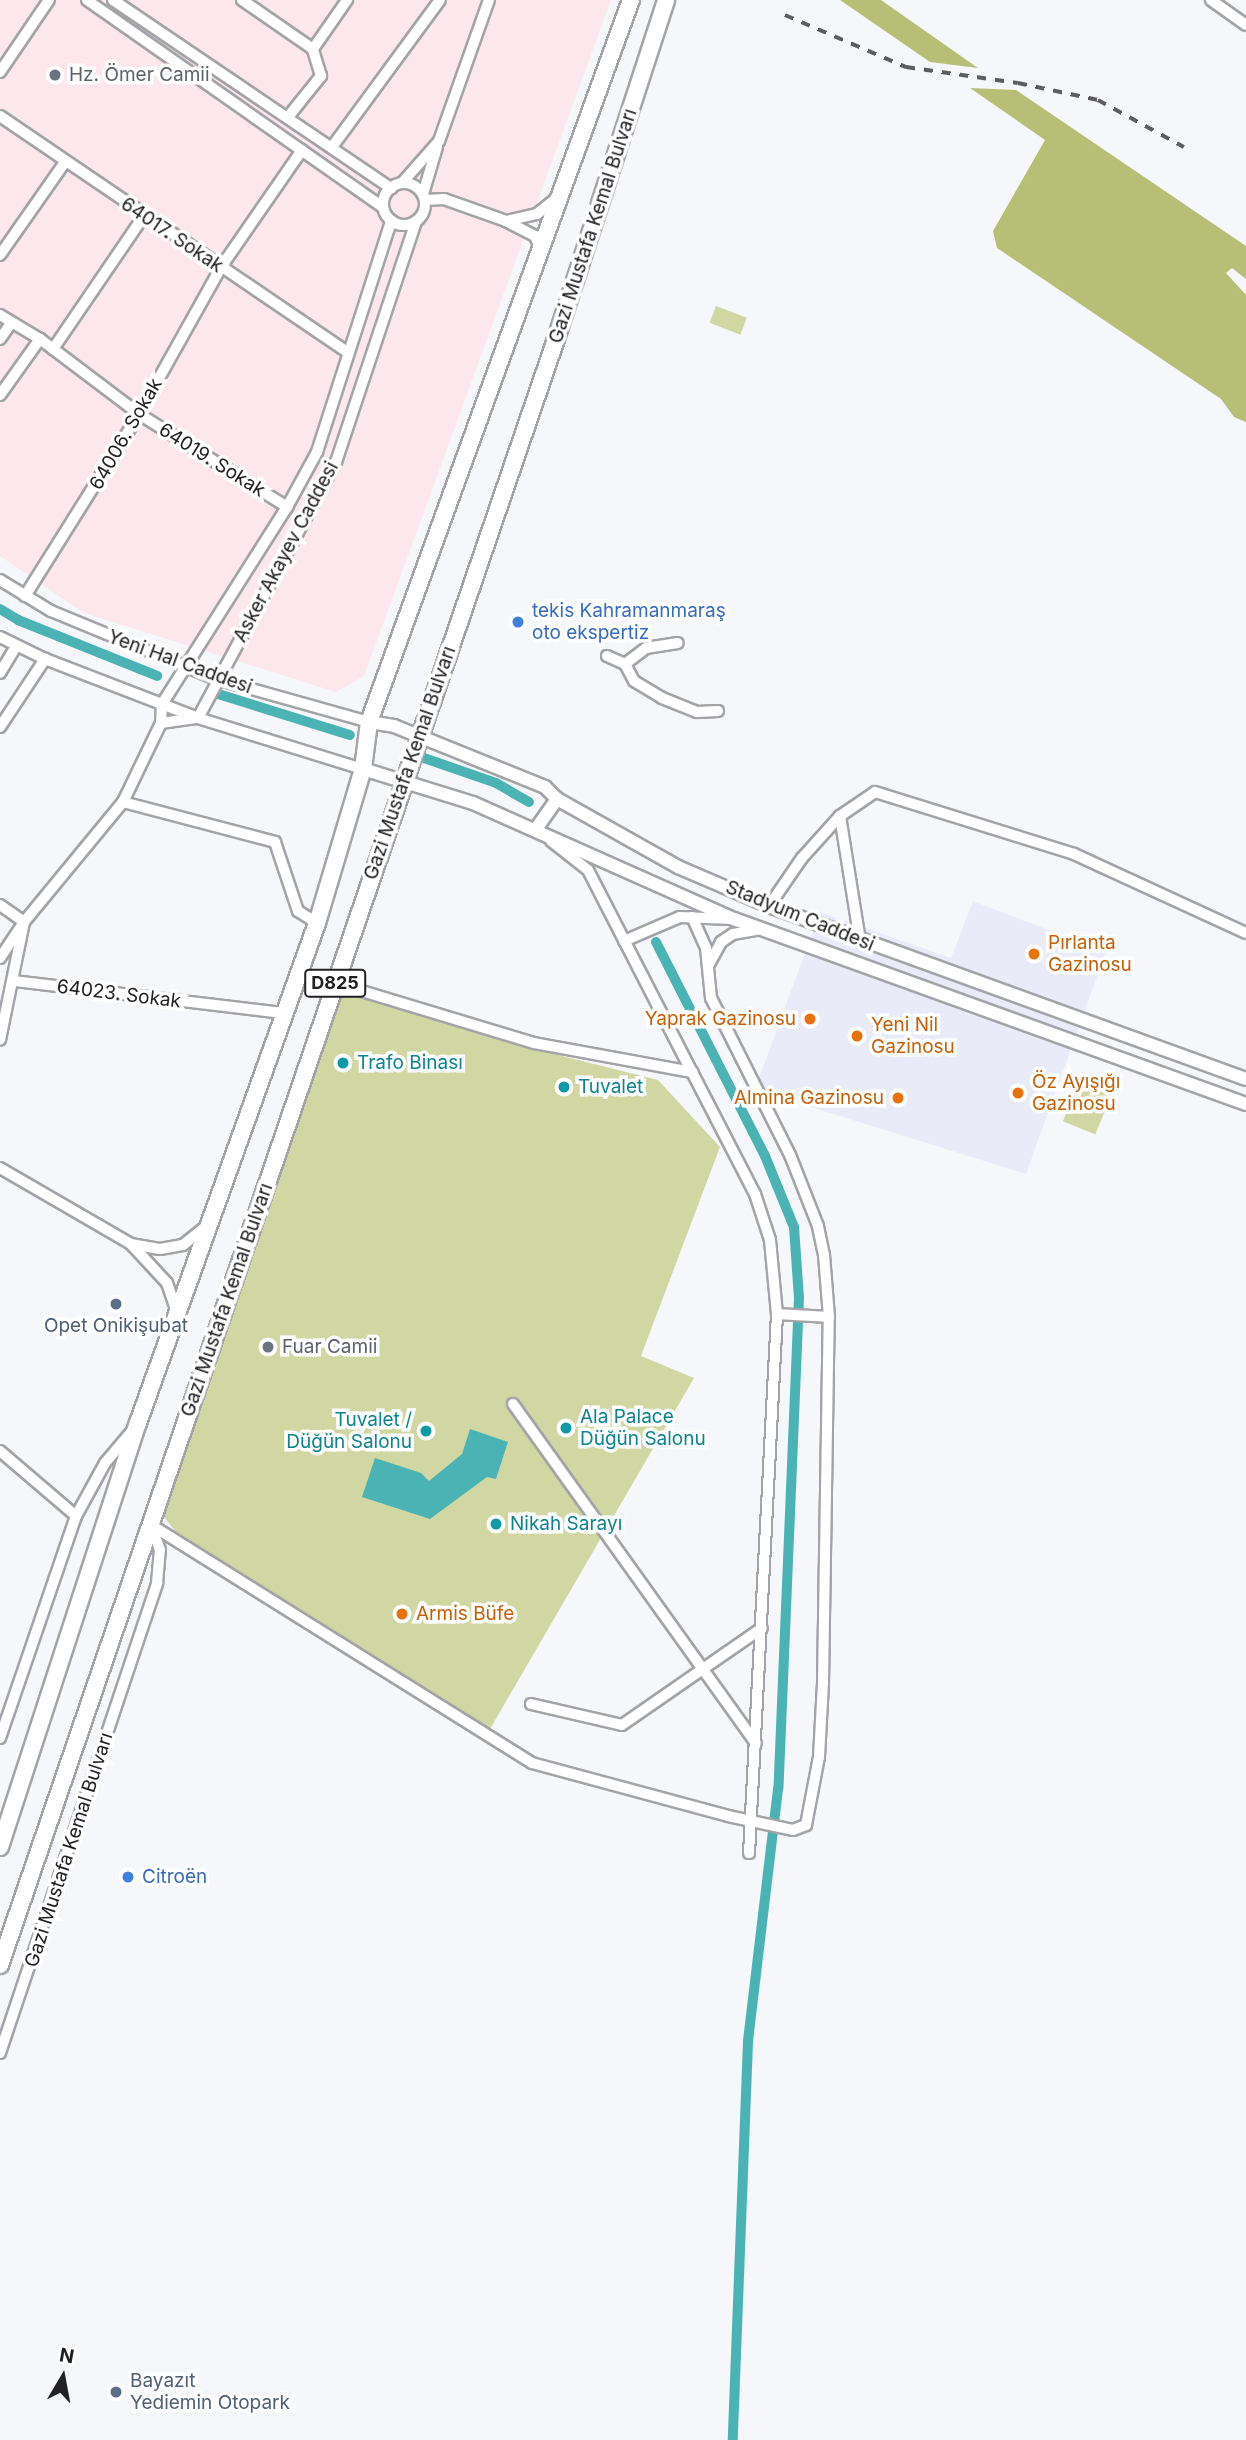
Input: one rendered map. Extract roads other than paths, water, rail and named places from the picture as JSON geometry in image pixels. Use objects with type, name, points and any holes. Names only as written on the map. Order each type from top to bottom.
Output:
[{"type":"highway","name":"Gazi Mustafa Kemal Bulvarı","points":[[0,1847],[138,1423],[179,1318],[317,923],[363,769],[369,722],[631,0]]},
{"type":"highway","name":"Gazi Mustafa Kemal Bulvarı","points":[[0,1965],[419,737],[666,0]]},
{"type":"main road","name":"Stadyum Caddesi","points":[[369,722],[419,737],[545,787],[557,799],[678,867],[769,906],[860,941],[1245,1076]]},
{"type":"main road","name":"Stadyum Caddesi","points":[[363,769],[473,803],[734,919],[1246,1104]]},
{"type":"main road","points":[[536,829],[557,799]]},
{"type":"street","points":[[0,72],[48,0]]},
{"type":"street","points":[[87,0],[383,207],[391,221],[406,226],[416,222]]},
{"type":"street","points":[[113,0],[391,188]]},
{"type":"street","points":[[242,0],[313,49],[321,76],[288,117]]},
{"type":"street","points":[[313,49],[347,0]]},
{"type":"street","points":[[332,147],[440,0]]},
{"type":"street","points":[[383,207],[391,188],[402,183],[439,141],[489,0]]},
{"type":"street","points":[[1211,0],[1246,24]]},
{"type":"street","name":"64017. Sokak","points":[[0,116],[143,217],[347,352]]},
{"type":"street","name":"Asker Akayev Caddesi","points":[[198,718],[216,679],[336,462],[416,222],[424,213],[424,197],[439,141]]},
{"type":"street","name":"64006. Sokak","points":[[25,596],[139,414],[221,267],[302,150]]},
{"type":"street","points":[[0,255],[65,162]]},
{"type":"street","points":[[402,183],[424,197],[444,199],[506,221],[535,236],[541,250]]},
{"type":"street","points":[[506,221],[537,214],[561,194]]},
{"type":"street","points":[[53,349],[143,217]]},
{"type":"street","name":"Asker Akayev Caddesi","points":[[162,704],[287,508],[317,452],[391,221]]},
{"type":"street","name":"64019. Sokak","points":[[0,315],[40,339],[139,414],[287,508]]},
{"type":"street","points":[[0,339],[11,323]]},
{"type":"street","points":[[0,395],[40,339]]},
{"type":"street","name":"Yeni Hal Caddesi","points":[[0,580],[25,596],[216,679],[369,722]]},
{"type":"street","points":[[0,637],[46,659],[198,718],[363,769]]},
{"type":"street","points":[[625,664],[646,648],[678,643]]},
{"type":"street","points":[[0,673],[16,646]]},
{"type":"street","points":[[607,656],[625,664],[634,681],[662,698],[697,712],[718,711]]},
{"type":"street","points":[[0,727],[46,659]]},
{"type":"street","points":[[0,958],[24,922],[123,802],[161,723],[162,704]]},
{"type":"street","points":[[161,723],[198,718]]},
{"type":"street","points":[[769,906],[802,858],[840,816],[875,792],[1074,854],[1246,933]]},
{"type":"street","points":[[123,802],[275,842],[298,911],[317,923]]},
{"type":"street","points":[[840,816],[860,941]]},
{"type":"street","points":[[536,829],[588,870],[755,1194],[770,1240],[776,1314],[756,1743],[758,1821],[749,1853]]},
{"type":"street","points":[[0,905],[24,922]]},
{"type":"street","points":[[624,941],[680,917],[734,919]]},
{"type":"street","points":[[151,1525],[532,1763],[793,1830],[806,1825],[812,1810],[819,1757],[830,1317],[818,1226],[790,1155],[711,998],[706,948],[692,917]]},
{"type":"street","points":[[0,1040],[24,922]]},
{"type":"street","points":[[707,970],[721,942],[733,934],[761,929]]},
{"type":"street","name":"64023. Sokak","points":[[13,981],[284,1013]]},
{"type":"street","points":[[335,983],[534,1043],[692,1072]]},
{"type":"street","points":[[0,1168],[131,1244],[167,1283],[179,1318]]},
{"type":"street","points":[[131,1244],[160,1249],[183,1244],[214,1215]]},
{"type":"street","points":[[776,1314],[830,1317]]},
{"type":"street","points":[[513,1404],[756,1743]]},
{"type":"street","name":"Gazi Mustafa Kemal Bulvarı","points":[[0,1738],[76,1516],[105,1463],[138,1423]]},
{"type":"street","points":[[0,1451],[76,1516]]},
{"type":"street","name":"Gazi Mustafa Kemal Bulvarı","points":[[0,2053],[157,1583],[160,1550],[151,1525]]},
{"type":"street","points":[[531,1704],[622,1726],[762,1628]]},
{"type":"water","points":[[470,1429],[508,1442],[496,1479],[487,1477],[430,1519],[362,1497],[375,1458],[421,1473],[429,1481],[462,1454]]},
{"type":"waterway","points":[[0,609],[18,620],[157,676]]},
{"type":"waterway","points":[[218,694],[350,735]]},
{"type":"waterway","points":[[424,758],[496,783],[529,802]]},
{"type":"waterway","points":[[656,942],[765,1156],[794,1227],[799,1298],[778,1789],[748,2042],[733,2440]]},
{"type":"railway","points":[[785,15],[906,67],[1018,83],[1098,100],[1184,147]]},
{"type":"place","name":"Hz. Ömer Camii","points":[[55,75]]},
{"type":"place","name":"tekis Kahramanmaraş oto ekspertiz","points":[[518,622]]},
{"type":"place","name":"Pırlanta Gazinosu","points":[[1034,954]]},
{"type":"place","name":"Yaprak Gazinosu","points":[[810,1019]]},
{"type":"place","name":"Yeni Nil Gazinosu","points":[[857,1036]]},
{"type":"place","name":"Trafo Binası","points":[[343,1063]]},
{"type":"place","name":"Tuvalet","points":[[564,1087]]},
{"type":"place","name":"Öz Ayışığı Gazinosu","points":[[1018,1093]]},
{"type":"place","name":"Almina Gazinosu","points":[[898,1098]]},
{"type":"place","name":"Opet Onikişubat","points":[[116,1304]]},
{"type":"place","name":"Fuar Camii","points":[[268,1347]]},
{"type":"place","name":"Ala Palace Düğün Salonu","points":[[566,1428]]},
{"type":"place","name":"Tuvalet / Düğün Salonu","points":[[426,1431]]},
{"type":"place","name":"Nikah Sarayı","points":[[496,1524]]},
{"type":"place","name":"Armis Büfe","points":[[402,1614]]},
{"type":"place","name":"Citroën","points":[[128,1877]]},
{"type":"place","name":"Bayazıt Yediemin Otopark","points":[[116,2392]]}]
